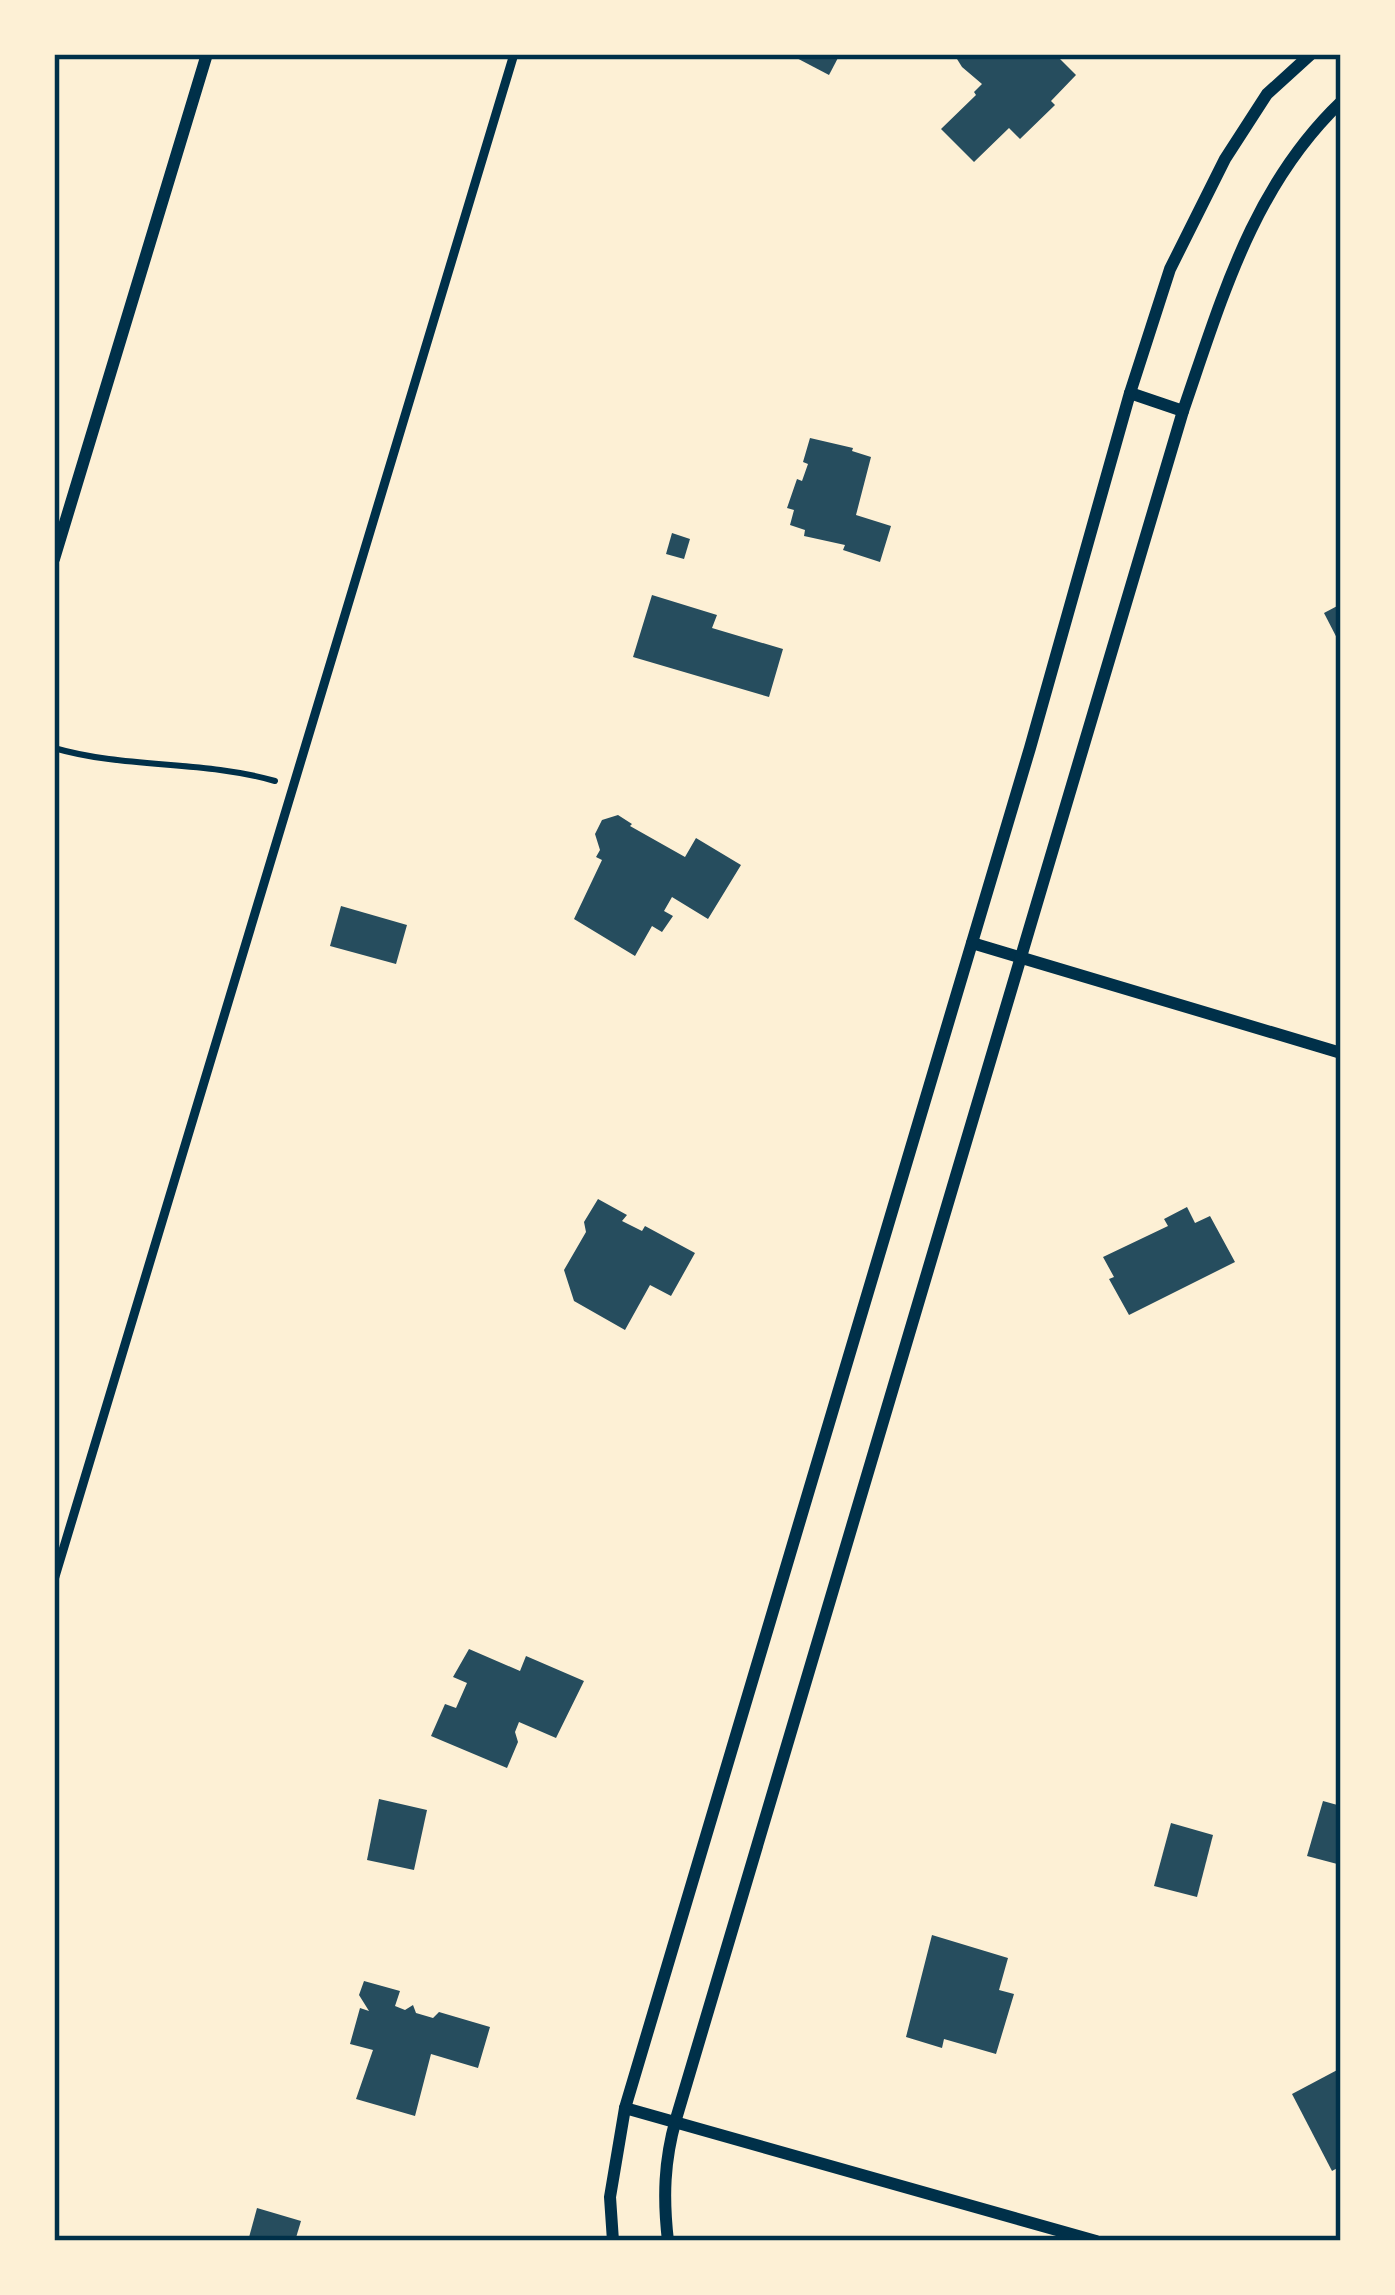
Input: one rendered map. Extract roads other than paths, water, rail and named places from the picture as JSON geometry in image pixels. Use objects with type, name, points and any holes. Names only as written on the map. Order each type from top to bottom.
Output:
[{"type":"street","points":[[54,559],[207,54]]},
{"type":"street","points":[[613,2241],[610,2197],[625,2108],[972,943],[1130,393],[1170,269],[1225,159],[1267,94],[1311,54]]},
{"type":"street","points":[[668,2241],[663,2198],[676,2119],[1184,410],[1238,250],[1267,193],[1312,130],[1341,102]]},
{"type":"street","points":[[1130,393],[1184,410]]},
{"type":"street","points":[[972,943],[1341,1053]]},
{"type":"street","points":[[625,2108],[1096,2241]]},
{"type":"lane","points":[[54,1580],[514,54]]}]
